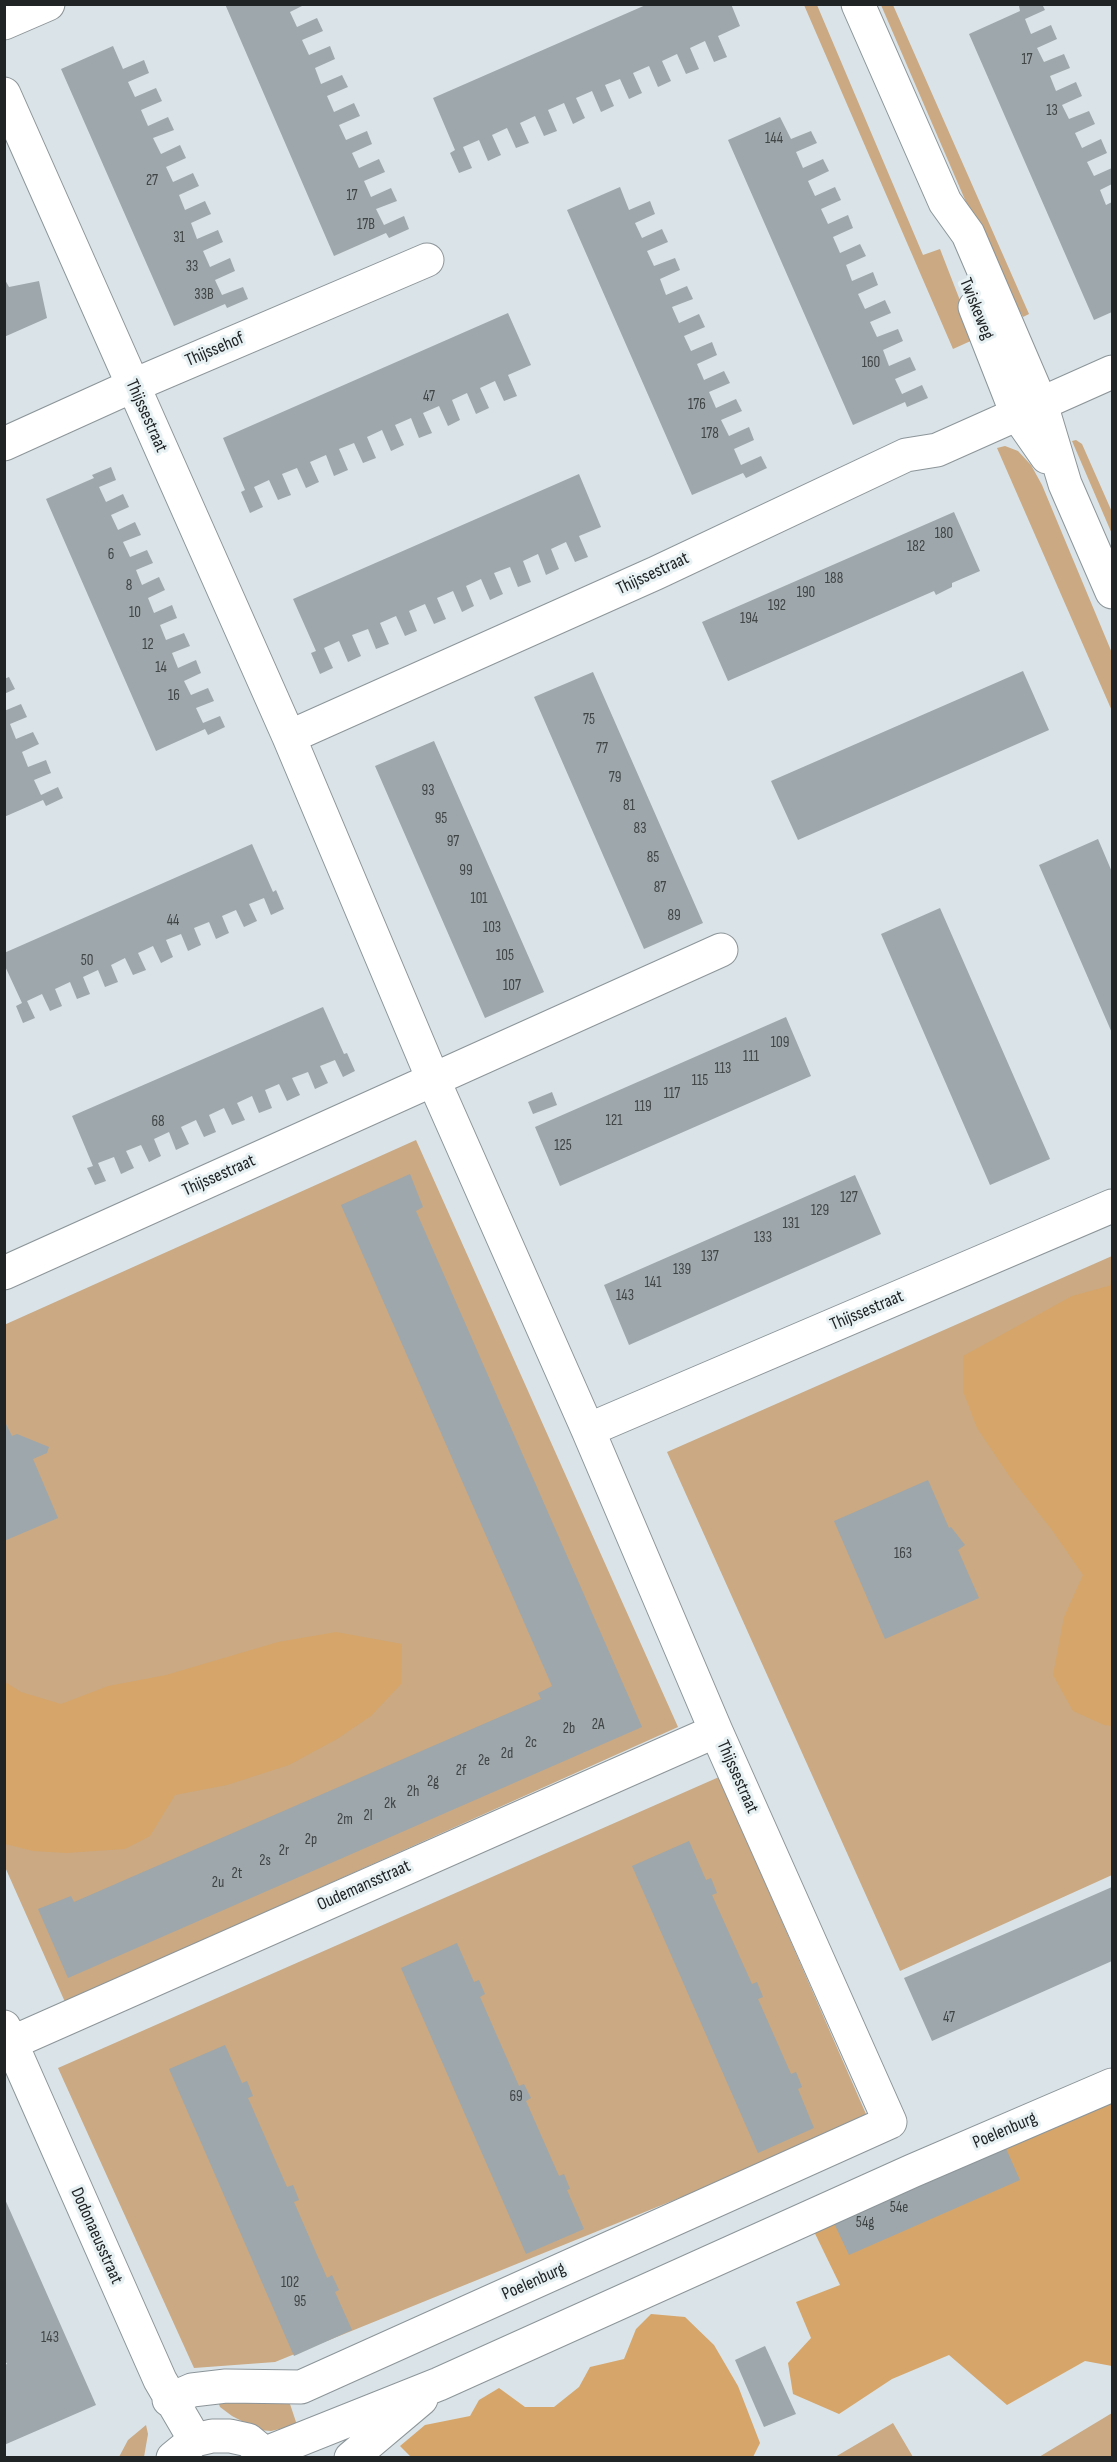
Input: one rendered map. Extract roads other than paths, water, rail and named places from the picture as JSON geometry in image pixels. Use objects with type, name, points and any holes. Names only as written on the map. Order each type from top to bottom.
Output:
[{"type":"street","points":[[4,23],[48,4]]},
{"type":"street","name":"Twiskeweg","points":[[858,4],[945,202],[968,234],[1029,409],[1113,592]]},
{"type":"street","name":"Thijssestraat","points":[[4,94],[289,737],[716,1731],[890,2122]]},
{"type":"street","name":"Thijssehof","points":[[4,444],[132,386],[427,260]]},
{"type":"street","name":"Thijssestraat","points":[[289,737],[656,573],[906,455],[937,450],[1113,372]]},
{"type":"street","name":"Thijssestraat","points":[[4,1273],[721,950]]},
{"type":"street","name":"Thijssestraat","points":[[588,1430],[1113,1206]]},
{"type":"street","name":"Oudemansstraat","points":[[8,2035],[716,1731]]},
{"type":"street","name":"Dodonaeusstraat","points":[[8,2035],[169,2400],[184,2449]]},
{"type":"street","name":"Poelenburg","points":[[268,2455],[358,2414],[438,2384],[912,2171],[1113,2085]]},
{"type":"street","name":"Poelenburg","points":[[169,2400],[192,2390],[226,2386],[301,2386],[890,2122]]},
{"type":"street","name":"Poelenburg","points":[[351,2457],[438,2384]]},
{"type":"street","points":[[184,2449],[212,2436],[230,2436],[248,2440],[268,2455]]}]
